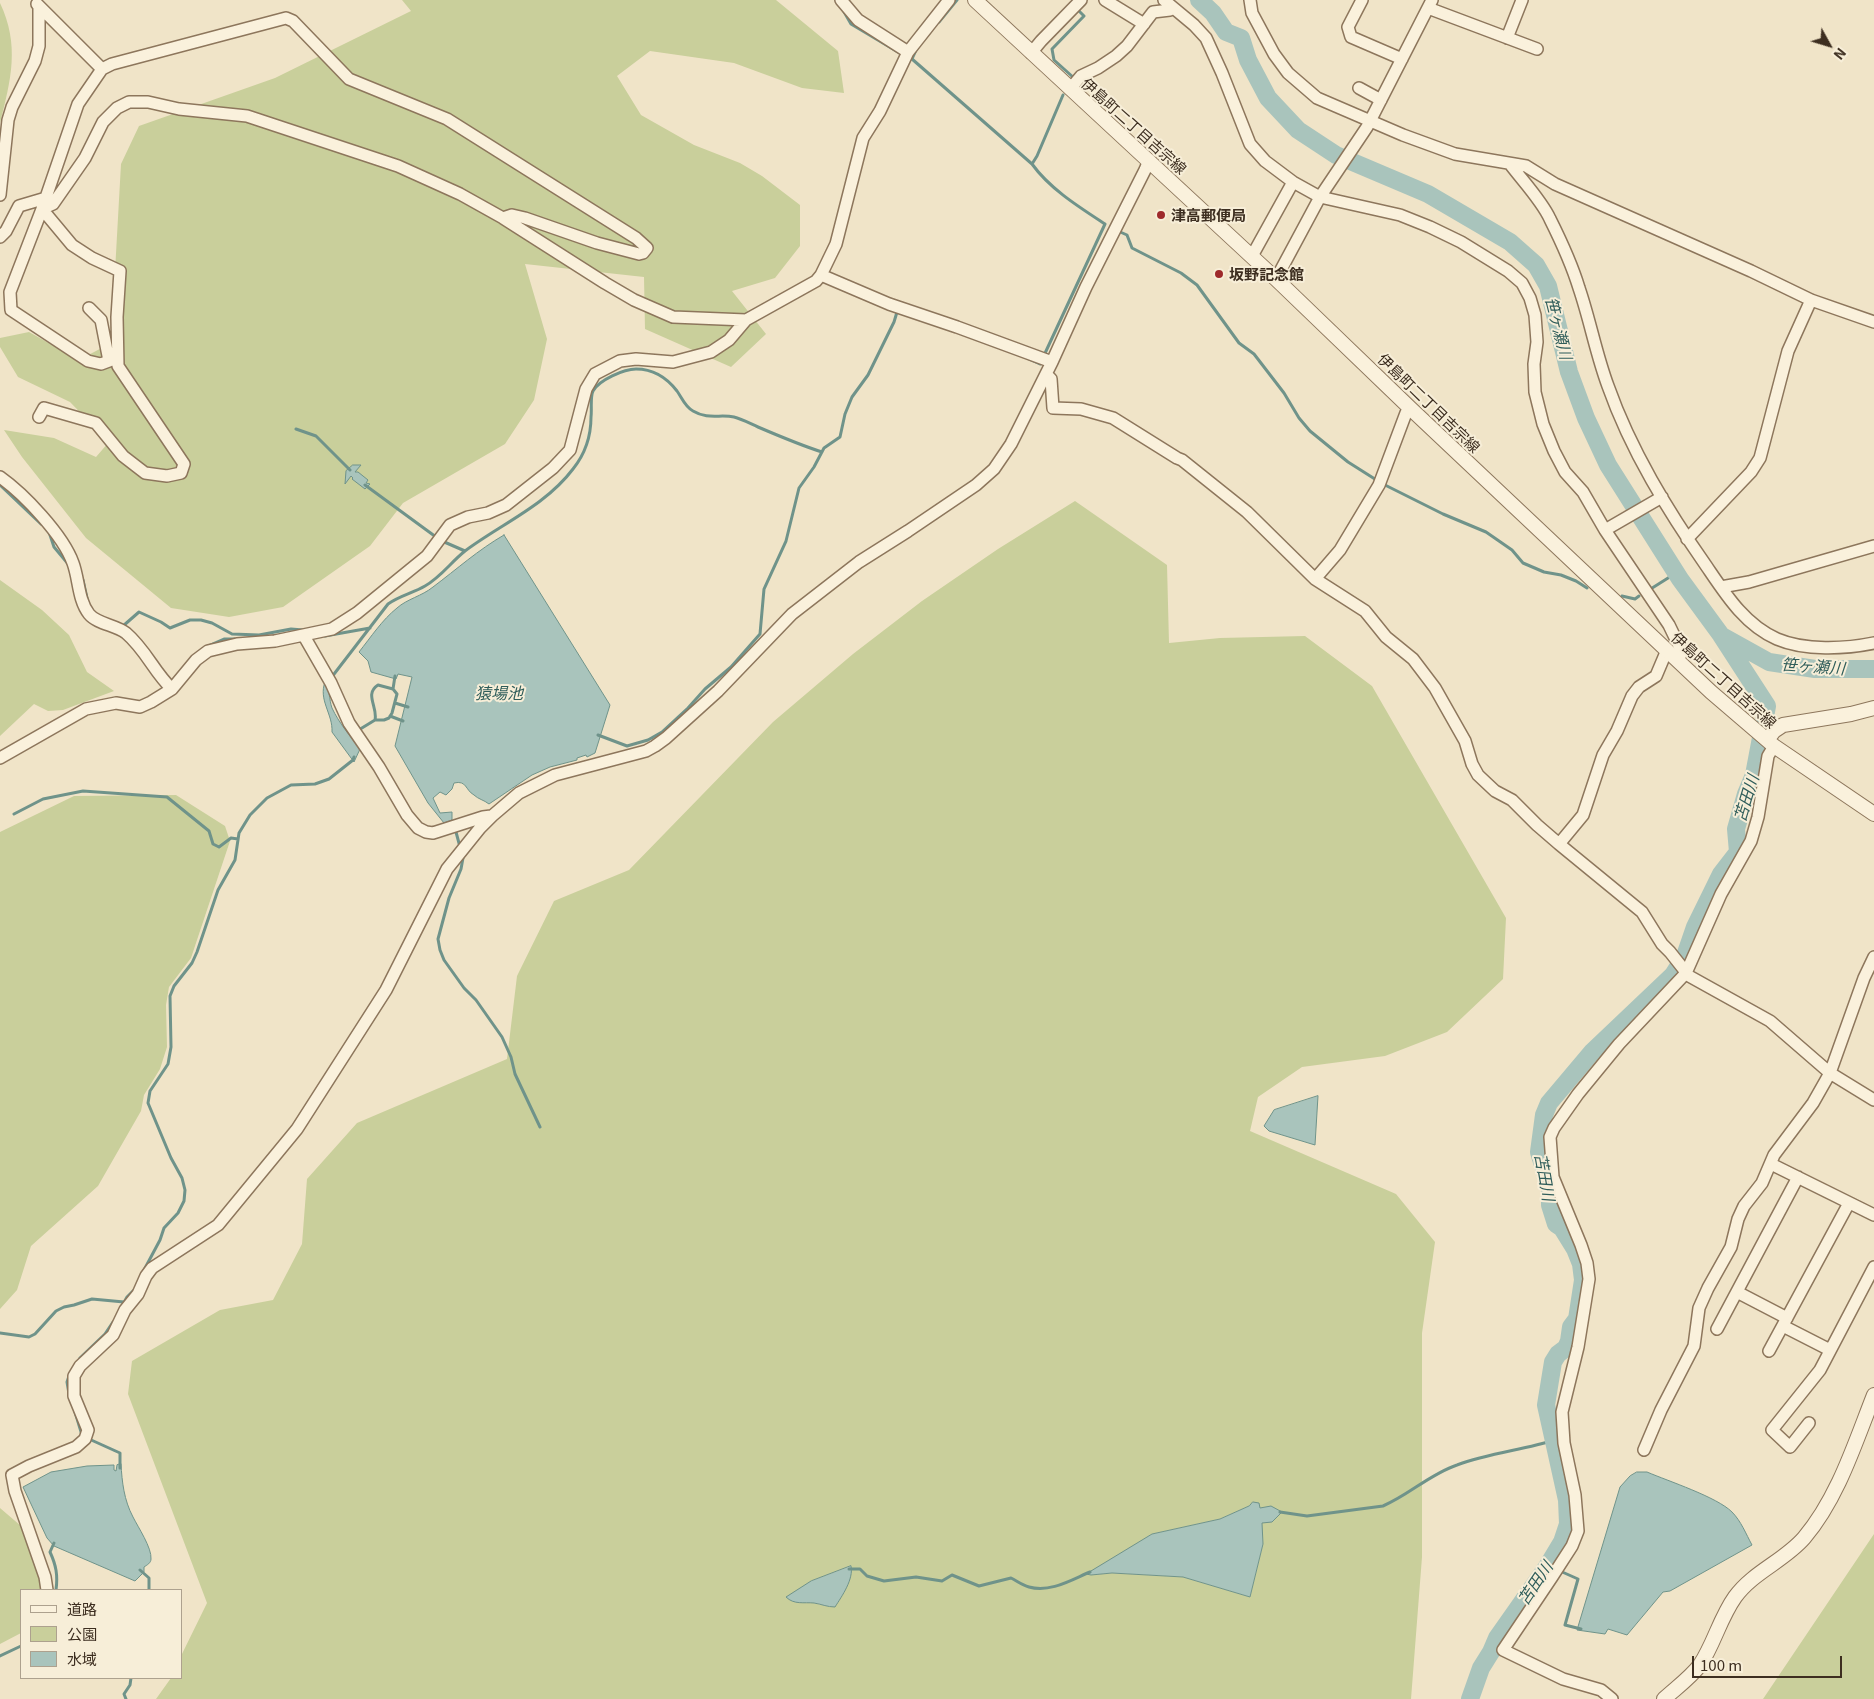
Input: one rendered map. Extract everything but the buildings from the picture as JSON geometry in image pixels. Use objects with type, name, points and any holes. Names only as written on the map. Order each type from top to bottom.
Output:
[{"type":"street","points":[[841,0],[858,20],[908,52]]},
{"type":"street","points":[[0,758],[86,709],[116,703],[140,707],[172,689],[196,660],[208,651],[230,645],[275,641],[332,629],[357,613],[427,556],[450,525],[506,505],[553,468],[570,450],[586,389],[594,374],[620,361],[636,359],[673,362],[711,352],[729,340],[746,320],[816,281],[821,275],[836,244],[863,138],[880,111],[908,52],[949,0]]},
{"type":"street","name":"伊島町二丁目吉宗線","points":[[975,0],[1276,278],[1410,408],[1678,661],[1770,743],[1874,814]]},
{"type":"street","points":[[1105,0],[1144,24]]},
{"type":"street","points":[[1243,0],[1274,54],[1288,74],[1317,98],[1368,124],[1455,154],[1526,166],[1563,187],[1751,271],[1811,300],[1874,322]]},
{"type":"street","points":[[1250,0],[1252,13]]},
{"type":"street","points":[[1362,0],[1348,27],[1351,37],[1402,59]]},
{"type":"street","points":[[1507,38],[1522,0]]},
{"type":"street","points":[[36,3],[102,69]]},
{"type":"street","points":[[0,195],[8,120],[12,107],[35,61],[39,46],[36,3]]},
{"type":"street","points":[[1070,89],[1081,76],[1098,68],[1127,46],[1153,12],[1170,10],[1168,3]]},
{"type":"street","points":[[1168,3],[1194,24],[1206,38],[1250,144],[1264,161],[1293,182],[1320,197],[1400,215],[1430,227],[1461,242],[1522,283],[1530,298],[1535,315],[1537,342],[1534,364],[1535,392],[1543,424],[1554,451],[1565,472],[1583,492],[1605,530],[1669,625],[1682,652],[1678,661]]},
{"type":"street","points":[[1276,278],[1320,197],[1368,124],[1430,4],[1537,49]]},
{"type":"street","points":[[1031,53],[1077,5]]},
{"type":"street","points":[[89,308],[101,320],[110,361],[101,364],[88,361],[11,310],[10,292],[44,204],[78,104],[102,69],[112,64],[286,18],[293,21],[349,79],[446,119],[636,238],[647,248],[643,253],[639,254],[597,243],[512,214],[504,218]]},
{"type":"street","points":[[1359,88],[1380,100]]},
{"type":"street","points":[[0,237],[6,231],[19,206],[53,204],[85,158],[103,122],[117,108],[129,102],[148,102],[179,108],[247,116],[398,166],[460,194],[504,218],[605,284],[634,300],[673,317],[746,320]]},
{"type":"street","points":[[48,1589],[15,1490],[12,1475],[76,1447],[86,1436],[88,1430],[74,1396],[74,1376],[80,1366],[113,1335],[125,1310],[138,1294],[152,1268],[218,1225],[297,1129],[386,990],[448,869],[480,828],[519,794],[547,778],[646,750],[666,738],[742,668],[792,614],[859,562],[986,477],[1003,458],[1011,444],[1046,374],[1046,360],[1146,170],[1149,160]]},
{"type":"street","points":[[1510,164],[1549,216],[1579,286],[1607,385],[1625,430],[1660,499],[1741,614],[1758,628],[1777,639],[1798,646],[1820,647],[1874,643]]},
{"type":"street","points":[[1252,256],[1293,182]]},
{"type":"street","points":[[39,417],[44,408],[96,423],[123,456],[146,473],[167,476],[181,473],[184,464],[118,366],[116,316],[120,271],[92,258],[72,245],[44,204]]},
{"type":"street","points":[[821,275],[889,304],[958,327],[1046,360]]},
{"type":"street","points":[[1687,539],[1750,472],[1760,458],[1788,351],[1811,300]]},
{"type":"street","points":[[1046,374],[1051,379],[1053,408],[1081,409],[1113,418],[1182,460],[1247,512],[1315,579],[1364,611],[1386,636],[1413,660],[1435,688],[1465,741],[1472,764],[1478,775],[1496,791],[1512,800],[1559,844],[1642,912],[1662,944],[1689,976],[1770,1021],[1830,1073],[1874,1100]]},
{"type":"street","points":[[1315,579],[1340,550],[1380,483],[1406,413],[1410,408]]},
{"type":"street","points":[[0,477],[11,485],[49,525],[68,550],[75,568],[84,604],[90,615],[124,631],[148,656],[172,689]]},
{"type":"street","points":[[1605,530],[1660,499]]},
{"type":"street","points":[[1721,587],[1749,582],[1874,546]]},
{"type":"street","points":[[309,634],[355,732],[379,767],[407,815],[418,828],[434,833],[483,817],[492,816]]},
{"type":"street","points":[[1559,844],[1583,815],[1603,755],[1617,731],[1632,696],[1639,687],[1656,676],[1667,650]]},
{"type":"street","points":[[1612,1699],[1602,1690],[1563,1679],[1502,1650],[1572,1546],[1578,1531],[1575,1495],[1564,1443],[1562,1412],[1578,1347],[1589,1280],[1587,1263],[1553,1177],[1550,1137],[1554,1128],[1619,1044],[1685,971],[1720,894],[1751,841],[1758,817],[1770,743],[1774,731],[1784,725],[1851,714],[1874,708]]},
{"type":"street","points":[[1644,1450],[1661,1410],[1694,1346],[1699,1308],[1731,1248],[1738,1219],[1744,1206],[1762,1183],[1774,1154],[1813,1102],[1830,1073],[1864,978],[1874,957]]},
{"type":"street","points":[[1771,1164],[1874,1215]]},
{"type":"street","points":[[1717,1329],[1798,1177]]},
{"type":"street","points":[[1769,1350],[1849,1203]]},
{"type":"street","points":[[1809,1423],[1790,1447],[1772,1430],[1820,1370],[1874,1267]]},
{"type":"street","points":[[1737,1292],[1830,1350]]},
{"type":"street","points":[[1664,1699],[1700,1664],[1735,1598],[1749,1582],[1782,1559],[1804,1539],[1843,1473],[1874,1395]]},
{"type":"green space","points":[[402,0],[776,0],[838,51],[844,93],[802,88],[734,63],[650,51],[617,76],[641,115],[694,145],[740,163],[762,176],[800,205],[800,246],[775,278],[732,291],[766,334],[731,367],[645,329],[644,277],[525,264],[547,339],[534,400],[505,444],[403,503],[370,546],[283,607],[229,617],[171,608],[86,538],[22,457],[4,430],[54,438],[96,457],[109,442],[70,402],[18,377],[0,347],[0,338],[29,332],[79,360],[111,343],[121,164],[139,126],[275,78],[411,11]]},
{"type":"green space","points":[[0,3],[10,33],[12,63],[0,123]]},
{"type":"green space","points":[[1075,501],[1167,565],[1169,643],[1220,638],[1305,636],[1372,686],[1506,918],[1503,979],[1447,1032],[1385,1056],[1302,1067],[1258,1097],[1250,1131],[1396,1194],[1435,1242],[1422,1333],[1422,1557],[1411,1699],[156,1699],[170,1679],[182,1679],[182,1654],[207,1603],[128,1394],[132,1361],[220,1310],[273,1300],[302,1244],[307,1179],[357,1123],[507,1059],[517,976],[554,901],[629,870],[773,722],[853,654],[922,601],[998,549]],"holes":[[[1253,1502],[1259,1508],[1263,1544],[1250,1597],[1183,1577],[1112,1573],[1091,1575],[1152,1534],[1220,1519],[1249,1506]],[[851,1566],[831,1607],[814,1603],[811,1581]]]},
{"type":"green space","points":[[0,580],[42,610],[69,635],[87,672],[114,691],[63,710],[48,711],[34,704],[0,736]]},
{"type":"green space","points":[[176,795],[225,826],[230,841],[191,958],[169,987],[166,1005],[167,1047],[160,1069],[144,1095],[141,1111],[98,1186],[31,1246],[17,1290],[0,1309],[0,832],[74,796]]},
{"type":"green space","points":[[0,1508],[21,1526],[40,1580],[41,1589],[20,1589],[20,1634],[0,1644]]},
{"type":"green space","points":[[1874,1534],[1874,1699],[1763,1699]]},
{"type":"water","points":[[353,465],[361,465],[355,472],[358,472],[368,480],[366,483],[370,484],[365,489],[352,479],[351,476],[345,484],[346,471]]},
{"type":"water","name":"猿場池","points":[[504,535],[610,705],[595,753],[550,767],[532,775],[489,804],[477,798],[464,784],[454,783],[452,789],[446,795],[440,792],[433,798],[440,813],[452,812],[452,820],[444,823],[428,803],[395,746],[412,677],[398,674],[396,679],[371,672],[368,661],[359,652],[382,623],[397,608],[429,590],[476,553]]},
{"type":"water","points":[[325,682],[335,714],[360,749],[354,762],[332,732],[332,725],[323,695]]},
{"type":"water","points":[[1318,1096],[1315,1145],[1269,1131],[1264,1126],[1274,1110]]},
{"type":"water","points":[[121,1464],[127,1504],[151,1554],[149,1564],[144,1567],[144,1572],[135,1581],[54,1546],[47,1538],[23,1487],[51,1472],[87,1466],[114,1465],[114,1470],[116,1471],[117,1465]]},
{"type":"water","points":[[1637,1472],[1647,1472],[1704,1495],[1725,1506],[1738,1519],[1752,1545],[1670,1591],[1663,1592],[1627,1635],[1608,1629],[1605,1634],[1577,1630],[1620,1487],[1630,1476]]},
{"type":"water","points":[[1253,1502],[1259,1503],[1260,1508],[1271,1506],[1282,1512],[1272,1522],[1262,1523],[1263,1544],[1250,1597],[1183,1577],[1112,1573],[1086,1574],[1152,1534],[1220,1519],[1249,1506]]},
{"type":"water","points":[[851,1566],[849,1582],[835,1607],[796,1602],[786,1597],[811,1581]]},
{"type":"waterway","points":[[939,22],[957,0]]},
{"type":"waterway","name":"苫田川","points":[[1199,0],[1213,13],[1226,32],[1241,38],[1248,60],[1268,98],[1298,130],[1336,155],[1428,194],[1510,242],[1536,265],[1548,286],[1569,372],[1586,418],[1608,465],[1680,579],[1721,635],[1767,706],[1754,775],[1746,794],[1736,829],[1738,852],[1721,874],[1695,927],[1685,956],[1673,975],[1592,1052],[1549,1103],[1544,1115],[1539,1152],[1550,1188],[1550,1205],[1556,1224],[1562,1228],[1575,1249],[1581,1264],[1583,1280],[1577,1319],[1571,1327],[1569,1341],[1566,1348],[1558,1354],[1553,1362],[1546,1405],[1567,1500],[1568,1524],[1562,1542],[1547,1567],[1497,1638],[1481,1668],[1470,1699]]},
{"type":"waterway","points":[[1072,80],[1074,78],[1054,60],[1052,49],[1084,16],[1076,8]]},
{"type":"waterway","points":[[843,10],[851,24],[898,52]]},
{"type":"waterway","points":[[917,48],[912,59],[1032,164]]},
{"type":"waterway","points":[[1029,359],[1040,364],[1105,224],[1047,182],[1032,164],[1063,95]]},
{"type":"waterway","points":[[1118,231],[1127,235],[1132,248],[1181,273],[1197,285],[1239,343],[1254,354],[1310,431],[1348,462],[1378,481]]},
{"type":"waterway","points":[[598,735],[627,746],[648,740],[662,732],[705,689],[731,667],[760,634],[764,589],[786,541],[799,488],[814,467],[824,448],[840,437],[845,414],[852,397],[868,375],[897,312],[901,313]]},
{"type":"waterway","points":[[331,678],[388,604],[431,582],[465,551],[522,514],[562,482],[581,457],[586,444],[590,431],[593,391],[612,376],[636,369],[654,373],[669,382],[688,407],[698,414],[737,418],[822,452]]},
{"type":"waterway","points":[[296,429],[316,436],[350,470]]},
{"type":"waterway","points":[[1383,484],[1443,514],[1486,532],[1512,550],[1523,563],[1544,572],[1561,575],[1587,588]]},
{"type":"waterway","points":[[0,485],[41,524]]},
{"type":"waterway","points":[[365,485],[436,537]]},
{"type":"waterway","points":[[49,532],[54,547],[69,565]]},
{"type":"waterway","points":[[442,541],[465,551]]},
{"type":"waterway","points":[[1649,590],[1676,573]]},
{"type":"waterway","points":[[83,580],[87,598]]},
{"type":"waterway","points":[[1622,596],[1635,599],[1639,596]]},
{"type":"waterway","points":[[123,626],[139,612],[170,628],[190,620],[201,620],[212,623],[232,634],[259,635],[291,629],[303,630]]},
{"type":"waterway","points":[[325,636],[370,628]]},
{"type":"waterway","name":"笹ヶ瀬川","points":[[1724,637],[1769,662],[1815,669],[1874,669]]},
{"type":"waterway","points":[[208,646],[224,639],[235,639]]},
{"type":"waterway","points":[[357,731],[375,720],[389,718],[397,694],[393,689],[395,676]]},
{"type":"waterway","points":[[375,720],[372,692],[378,685],[393,689]]},
{"type":"waterway","points":[[395,703],[408,707]]},
{"type":"waterway","points":[[390,716],[403,721]]},
{"type":"waterway","points":[[144,1270],[160,1240],[164,1228],[178,1213],[184,1201],[185,1190],[182,1178],[171,1158],[148,1103],[150,1091],[168,1064],[171,1047],[170,996],[174,986],[192,963],[197,952],[218,890],[235,860],[239,833],[250,815],[267,798],[291,785],[315,784],[329,779],[353,760],[354,757]]},
{"type":"waterway","points":[[14,814],[43,799],[83,791],[167,797],[209,831],[213,844],[219,847],[231,838],[238,839]]},
{"type":"waterway","points":[[456,832],[460,847]]},
{"type":"waterway","points":[[463,858],[461,869],[449,898],[438,939],[440,950],[444,960],[502,1037],[511,1057],[515,1074],[540,1127]]},
{"type":"waterway","points":[[122,1306],[135,1289]]},
{"type":"waterway","points":[[0,1333],[29,1337],[35,1334],[56,1311],[64,1307],[92,1299],[124,1302]]},
{"type":"waterway","points":[[80,1358],[105,1334],[113,1322]]},
{"type":"waterway","points":[[69,1376],[67,1382],[69,1394]]},
{"type":"waterway","points":[[75,1412],[82,1435]]},
{"type":"waterway","points":[[89,1439],[120,1453],[120,1468]]},
{"type":"waterway","points":[[1280,1512],[1307,1516],[1383,1506],[1457,1465],[1481,1457],[1555,1440]]},
{"type":"waterway","points":[[54,1543],[50,1552],[56,1570],[56,1589]]},
{"type":"waterway","name":"苫田川","points":[[1548,1565],[1554,1568]]},
{"type":"waterway","points":[[849,1569],[860,1569],[867,1576],[884,1581],[916,1577],[942,1581],[952,1575],[979,1586],[1011,1578],[1026,1586],[1037,1588],[1060,1585],[1090,1572]]},
{"type":"waterway","points":[[140,1570],[149,1578],[149,1589]]},
{"type":"waterway","points":[[1560,1571],[1578,1579],[1565,1625],[1581,1629]]},
{"type":"waterway","points":[[0,1656],[20,1646]]},
{"type":"waterway","points":[[126,1699],[124,1694],[130,1685],[131,1679]]},
{"type":"place","name":"津高郵便局","points":[[1161,215]]},
{"type":"place","name":"坂野記念館","points":[[1219,274]]}]
